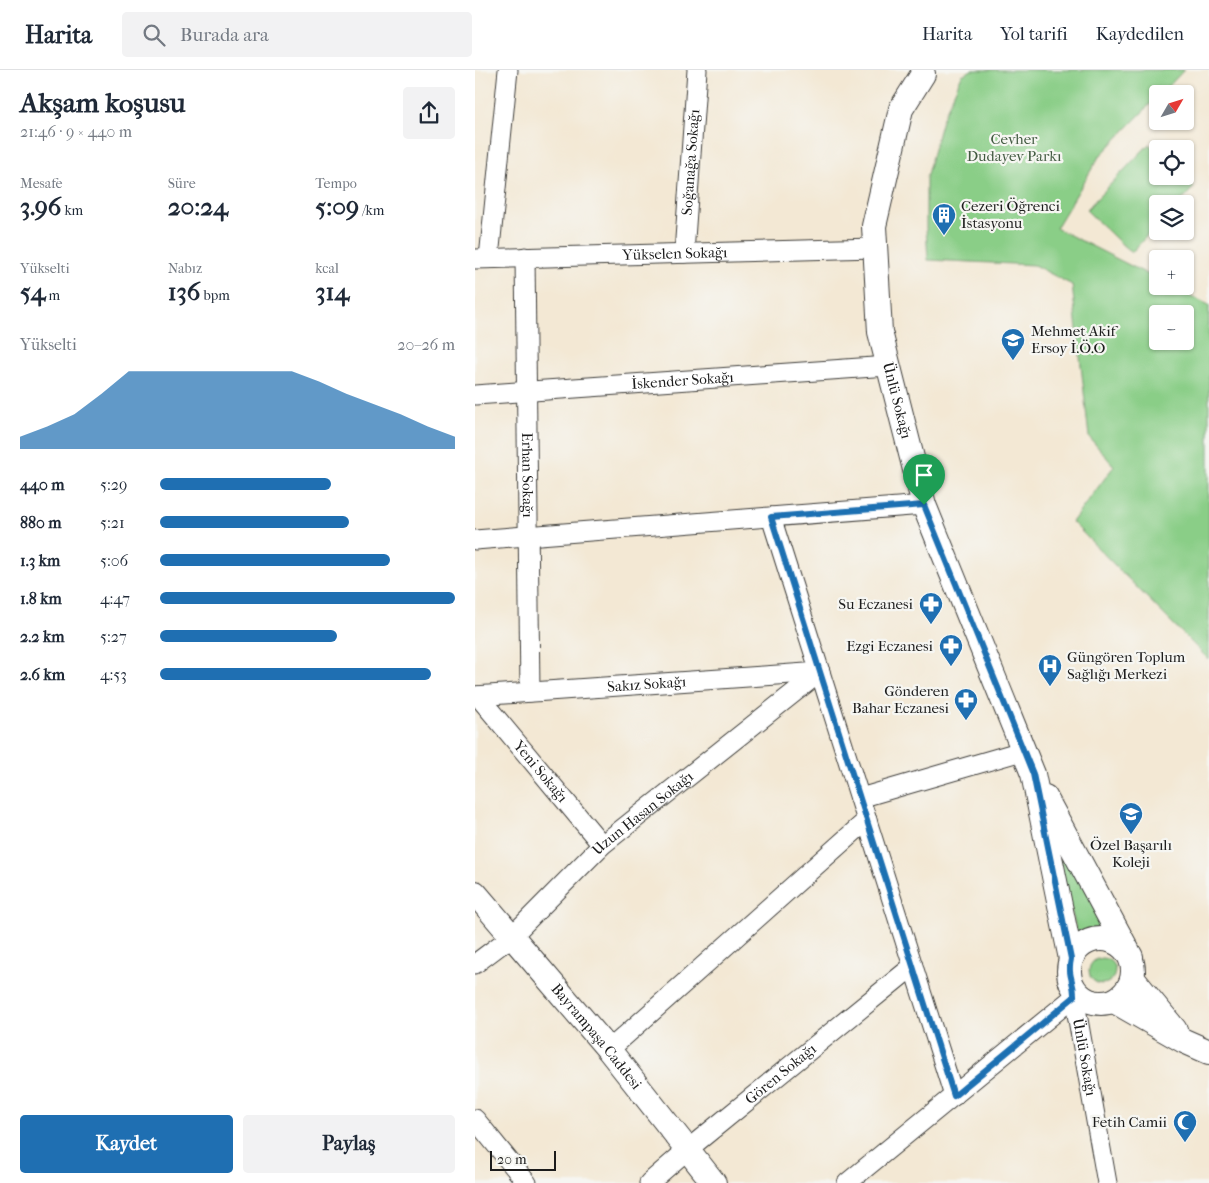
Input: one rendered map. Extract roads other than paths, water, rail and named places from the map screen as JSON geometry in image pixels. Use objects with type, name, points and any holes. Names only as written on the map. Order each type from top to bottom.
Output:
[{"type":"street","points":[[482,258],[508,70]]},
{"type":"street","name":"Soğanağa Sokağı","points":[[684,253],[697,70]]},
{"type":"street","name":"Ünlü Sokağı","points":[[922,71],[901,109],[874,226],[880,332],[924,505],[1025,750],[1033,774]]},
{"type":"street","name":"Yükselen Sokağı","points":[[482,258],[875,248]]},
{"type":"street","name":"Erhan Sokağı","points":[[525,258],[530,692]]},
{"type":"street","name":"İskender Sokağı","points":[[475,395],[888,366]]},
{"type":"street","points":[[475,540],[924,505]]},
{"type":"street","points":[[771,517],[954,1096]]},
{"type":"street","name":"Sakız Sokağı","points":[[477,696],[820,672]]},
{"type":"street","name":"Uzun Hasan Sokağı","points":[[475,964],[512,936],[602,845],[820,672]]},
{"type":"street","name":"Yeni Sokağı","points":[[477,696],[602,845]]},
{"type":"street","points":[[860,798],[1025,750]]},
{"type":"street","points":[[1033,774],[1071,959],[1070,974],[1074,993]]},
{"type":"street","points":[[1033,774],[1132,968],[1184,1041]]},
{"type":"street","points":[[609,1050],[867,820]]},
{"type":"street","name":"Bayrampaşa Caddesi","points":[[475,893],[609,1050],[714,1183]]},
{"type":"street","points":[[1071,959],[1076,950],[1084,943],[1104,939],[1124,948],[1132,968],[1129,988],[1113,1001],[1103,1003],[1092,1002],[1074,993]]},
{"type":"street","name":"Gören Sokağı","points":[[649,1183],[913,966]]},
{"type":"street","points":[[847,1183],[954,1096],[1074,993]]},
{"type":"street","name":"Ünlü Sokağı","points":[[1074,993],[1107,1183]]},
{"type":"street","points":[[1113,1001],[1184,1041],[1209,1052]]},
{"type":"street","points":[[475,1119],[527,1183]]},
{"type":"place","name":"Cezeri Öğrenci İstasyonu","points":[[944,236]]},
{"type":"place","name":"Mehmet Akif Ersoy İ.Ö.O","points":[[1013,361]]},
{"type":"place","name":"Su Eczanesi","points":[[931,625]]},
{"type":"place","name":"Ezgi Eczanesi","points":[[951,667]]},
{"type":"place","name":"Güngören Toplum Sağlığı Merkezi","points":[[1050,687]]},
{"type":"place","name":"Gönderen Bahar Eczanesi","points":[[966,721]]},
{"type":"place","name":"Özel Başarılı Koleji","points":[[1131,835]]},
{"type":"place","name":"Fetih Camii","points":[[1185,1143]]},
{"type":"park label","name":"Cevher Dudayev Parkı","points":[[1014,148]]}]
